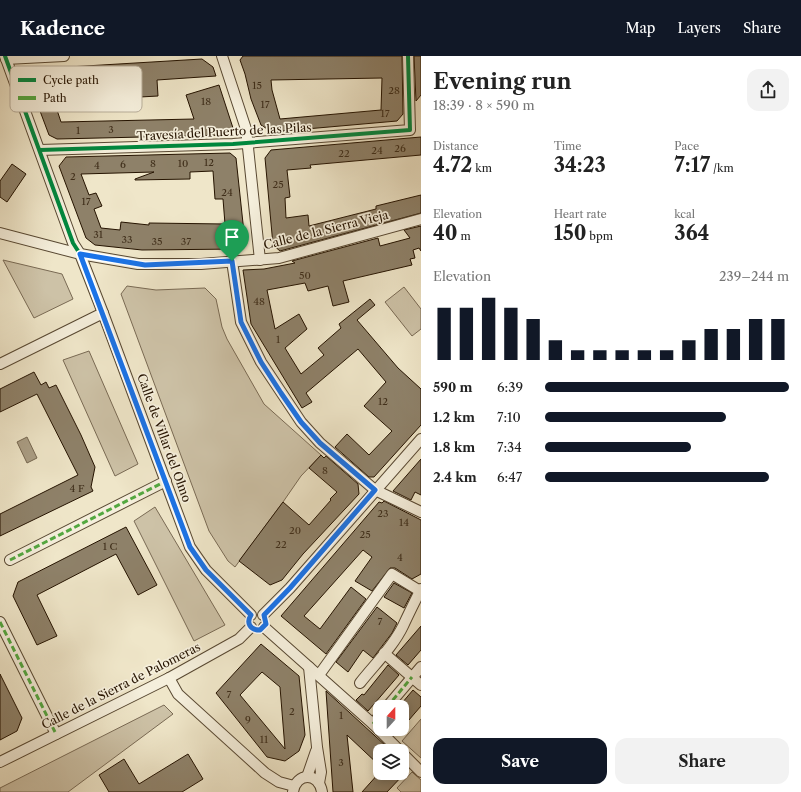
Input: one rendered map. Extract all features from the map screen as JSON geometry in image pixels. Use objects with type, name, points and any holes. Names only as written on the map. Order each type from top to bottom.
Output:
[{"type":"street","points":[[5,58],[64,56]]},
{"type":"street","points":[[222,56],[246,129],[260,260]]},
{"type":"street","name":"Travesía del Puerto de las Pilas","points":[[40,150],[248,143],[410,130],[408,56]]},
{"type":"street","name":"Calle de Villar del Olmo","points":[[5,58],[10,71]]},
{"type":"street","name":"Calle de Villar del Olmo","points":[[26,112],[73,243],[80,254],[103,313],[190,547],[206,570],[251,615]]},
{"type":"street","name":"Calle de la Sierra Vieja","points":[[0,233],[80,254],[145,265],[279,258],[421,220]]},
{"type":"street","points":[[232,261],[241,322],[261,362],[301,422],[320,443],[375,490],[421,512]]},
{"type":"street","points":[[0,364],[103,313]]},
{"type":"street","points":[[264,615],[290,588],[421,439]]},
{"type":"street","points":[[10,560],[166,481]]},
{"type":"street","points":[[319,675],[392,574],[420,590],[409,610],[403,626],[360,683]]},
{"type":"street","points":[[256,612],[264,615],[266,619],[264,627],[260,630],[254,630],[249,624],[249,618],[251,615],[256,612]]},
{"type":"street","points":[[0,622],[56,734]]},
{"type":"street","name":"Calle de la Sierra de Palomeras","points":[[0,762],[169,678],[239,639],[251,627]]},
{"type":"street","points":[[264,627],[373,724]]},
{"type":"street","points":[[384,653],[421,685]]},
{"type":"street","points":[[309,667],[321,772],[320,788]]},
{"type":"street","points":[[393,700],[421,667]]},
{"type":"street","points":[[169,678],[178,694],[265,773],[293,789],[299,780],[307,777],[312,778],[320,788]]},
{"type":"street","points":[[385,736],[393,744]]},
{"type":"street","points":[[307,777],[317,747]]},
{"type":"street","points":[[409,760],[421,772]]},
{"type":"shaded area","points":[[3,260],[62,274],[73,299],[34,318]]},
{"type":"shaded area","points":[[127,286],[156,290],[205,288],[216,299],[222,327],[227,339],[264,404],[321,455],[301,476],[235,567],[228,561],[209,531],[121,294]]},
{"type":"shaded area","points":[[404,287],[421,309],[421,329],[412,336],[385,302]]},
{"type":"shaded area","points":[[89,351],[138,464],[115,476],[63,360]]},
{"type":"shaded area","points":[[27,437],[37,458],[27,463],[17,442]]},
{"type":"shaded area","points":[[155,507],[225,625],[194,641],[134,521]]},
{"type":"shaded area","points":[[164,705],[173,714],[68,792],[0,792],[0,788]]},
{"type":"shaded area","points":[[421,719],[421,758],[409,747],[409,744],[405,744],[402,741],[406,736],[409,736],[409,733]]},
{"type":"shaded area","points":[[412,772],[421,780],[421,792],[401,792],[397,788],[404,780],[409,780],[409,775]]},
{"type":"building","points":[[243,56],[402,56],[403,114],[397,121],[272,132],[261,125],[251,99],[240,60]],"holes":[[[382,78],[381,110],[280,119],[272,90],[271,80]]]},
{"type":"building","points":[[414,56],[421,56],[421,95],[416,101]]},
{"type":"building","points":[[202,59],[213,67],[216,76],[157,80],[158,96],[142,97],[142,66],[85,66]]},
{"type":"building","points":[[219,85],[233,128],[228,135],[57,139],[49,135],[40,112],[58,112],[61,122],[194,119],[186,95]]},
{"type":"building","points":[[421,137],[421,155],[310,165],[311,168],[287,170],[290,197],[285,198],[286,218],[308,215],[309,226],[376,209],[376,206],[421,195],[421,213],[280,251],[273,245],[265,158],[271,150]]},
{"type":"building","points":[[230,153],[236,158],[245,242],[239,249],[142,250],[95,245],[86,238],[59,166],[66,157]],"holes":[[[213,171],[215,199],[223,199],[225,224],[149,223],[149,225],[121,222],[120,230],[101,228],[94,209],[102,206],[96,193],[89,195],[81,174],[154,172],[135,180],[190,179],[190,172]]]},
{"type":"building","points":[[12,164],[26,174],[7,202],[0,197],[0,181]]},
{"type":"building","points":[[421,226],[421,251],[419,248],[413,250],[415,258],[410,259],[412,265],[343,281],[349,302],[333,306],[328,286],[308,291],[305,283],[267,290],[275,329],[299,314],[307,329],[285,348],[301,374],[324,355],[318,348],[341,328],[339,324],[370,299],[375,305],[357,320],[398,368],[421,389],[421,425],[374,477],[369,477],[335,447],[347,434],[369,455],[392,431],[364,406],[386,382],[358,349],[306,393],[312,402],[302,408],[251,324],[243,270],[264,269],[295,263],[292,261],[378,238],[380,246],[410,238],[404,230]]},
{"type":"building","points":[[34,372],[41,385],[46,382],[49,388],[56,385],[81,435],[95,467],[91,487],[93,491],[0,536],[0,514],[78,475],[37,394],[0,412],[0,389]]},
{"type":"building","points":[[321,455],[324,458],[326,456],[358,484],[359,494],[303,554],[282,580],[270,585],[239,561],[283,502],[309,525],[331,500],[330,499],[337,492],[309,468]]},
{"type":"building","points":[[421,459],[421,495],[415,492],[411,500],[393,491]]},
{"type":"building","points":[[384,501],[421,520],[421,574],[412,579],[395,568],[390,568],[372,591],[355,581],[372,557],[363,550],[304,616],[320,629],[351,587],[366,599],[326,654],[281,616],[379,502],[382,503]]},
{"type":"building","points":[[126,527],[157,585],[138,595],[116,554],[37,595],[57,636],[37,645],[13,596],[18,582]]},
{"type":"building","points":[[394,583],[412,593],[404,608],[384,597]]},
{"type":"building","points":[[377,607],[397,623],[392,633],[373,658],[363,650],[348,672],[336,662]]},
{"type":"building","points":[[421,626],[421,650],[408,665],[396,655]]},
{"type":"building","points":[[261,644],[299,676],[305,735],[299,751],[285,761],[267,757],[216,693]],"holes":[[[262,672],[280,687],[285,749],[240,695]]]},
{"type":"building","points":[[388,665],[399,675],[377,700],[373,700],[373,705],[368,711],[356,700],[362,694],[364,695]]},
{"type":"building","points":[[0,674],[22,718],[17,731],[0,740]]},
{"type":"building","points":[[413,690],[421,697],[421,706],[409,720],[409,700],[405,700]]},
{"type":"building","points":[[326,691],[373,734],[373,736],[375,736],[384,744],[373,744],[373,759],[347,735],[353,792],[333,792]]},
{"type":"building","points":[[188,754],[203,779],[182,792],[109,792],[99,775],[124,759],[139,784]]},
{"type":"building","points":[[373,780],[398,780],[387,792],[362,792]]},
{"type":"marked path","points":[[10,560],[166,481]]},
{"type":"marked path","points":[[0,622],[56,734]]},
{"type":"marked path","points":[[393,700],[412,677]]},
{"type":"cycle path","points":[[5,56],[10,70]]},
{"type":"cycle path","points":[[40,150],[233,144],[410,130],[408,56]]},
{"type":"cycle path","points":[[25,112],[73,243],[80,254],[103,313],[190,547],[206,570],[251,615]]},
{"type":"route","points":[[80,254],[145,265],[200,264],[232,261],[241,322],[261,362],[301,422],[320,443],[375,490],[290,588],[264,615],[266,624],[260,630],[254,630],[251,627],[249,624],[249,618],[251,615],[206,570],[190,547],[80,254]]}]
